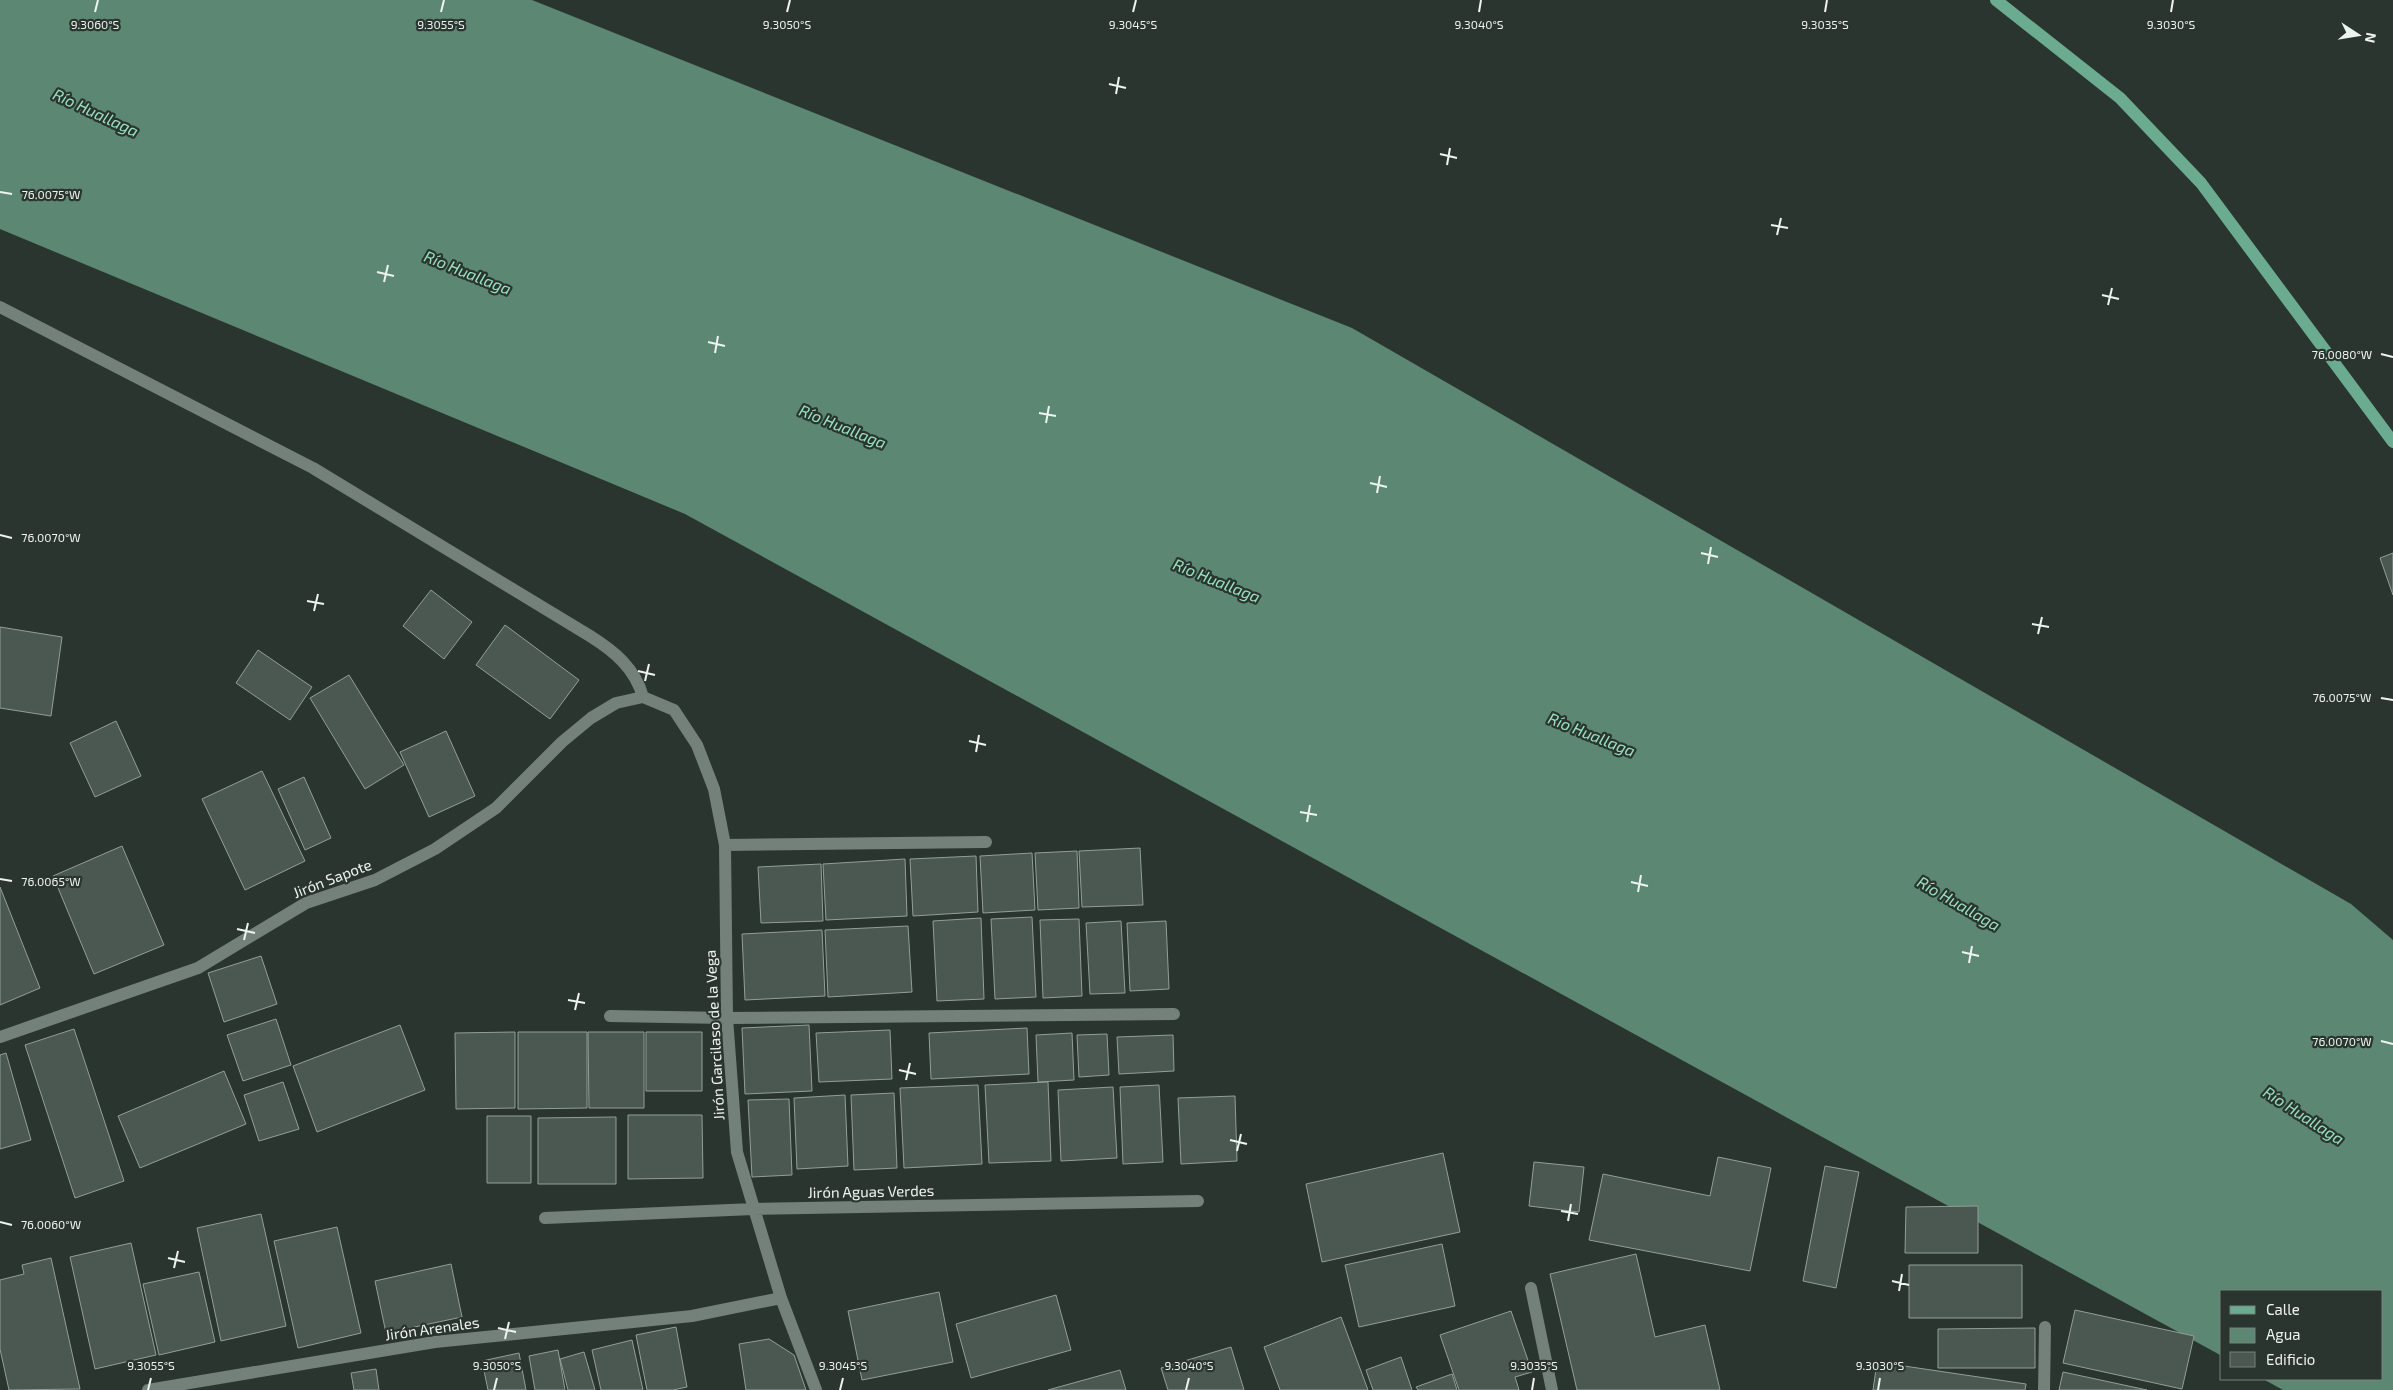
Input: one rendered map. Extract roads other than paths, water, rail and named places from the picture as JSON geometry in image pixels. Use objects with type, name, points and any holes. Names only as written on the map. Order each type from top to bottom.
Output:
[{"type":"main road","points":[[1996,0],[2120,98],[2201,184],[2393,442]]},
{"type":"street","points":[[0,307],[312,468],[590,636],[621,659],[638,681],[643,697]]},
{"type":"street","name":"Jirón Garcilaso de la Vega","points":[[643,697],[674,710],[697,745],[714,790],[725,845],[727,1018],[737,1152],[781,1298],[816,1390]]},
{"type":"street","name":"Jirón Sapote","points":[[0,1037],[198,968],[306,903],[375,880],[426,854],[496,808],[562,742],[591,718],[616,703],[643,697]]},
{"type":"street","points":[[725,845],[986,842]]},
{"type":"street","points":[[610,1016],[727,1018],[1174,1014]]},
{"type":"street","name":"Jirón Aguas Verdes","points":[[545,1218],[753,1209],[1198,1202]]},
{"type":"street","points":[[1531,1288],[1552,1390]]},
{"type":"street","name":"Jirón Arenales","points":[[148,1390],[435,1342],[692,1316],[781,1298]]},
{"type":"street","points":[[2044,1390],[2046,1327]]},
{"type":"water","name":"Río Huallaga","points":[[0,0],[532,0],[1352,328],[2351,904],[2393,940],[2393,1390],[2283,1390],[2265,1380],[2383,1380],[2383,1290],[2220,1290],[2220,1355],[685,514],[0,229]]}]
